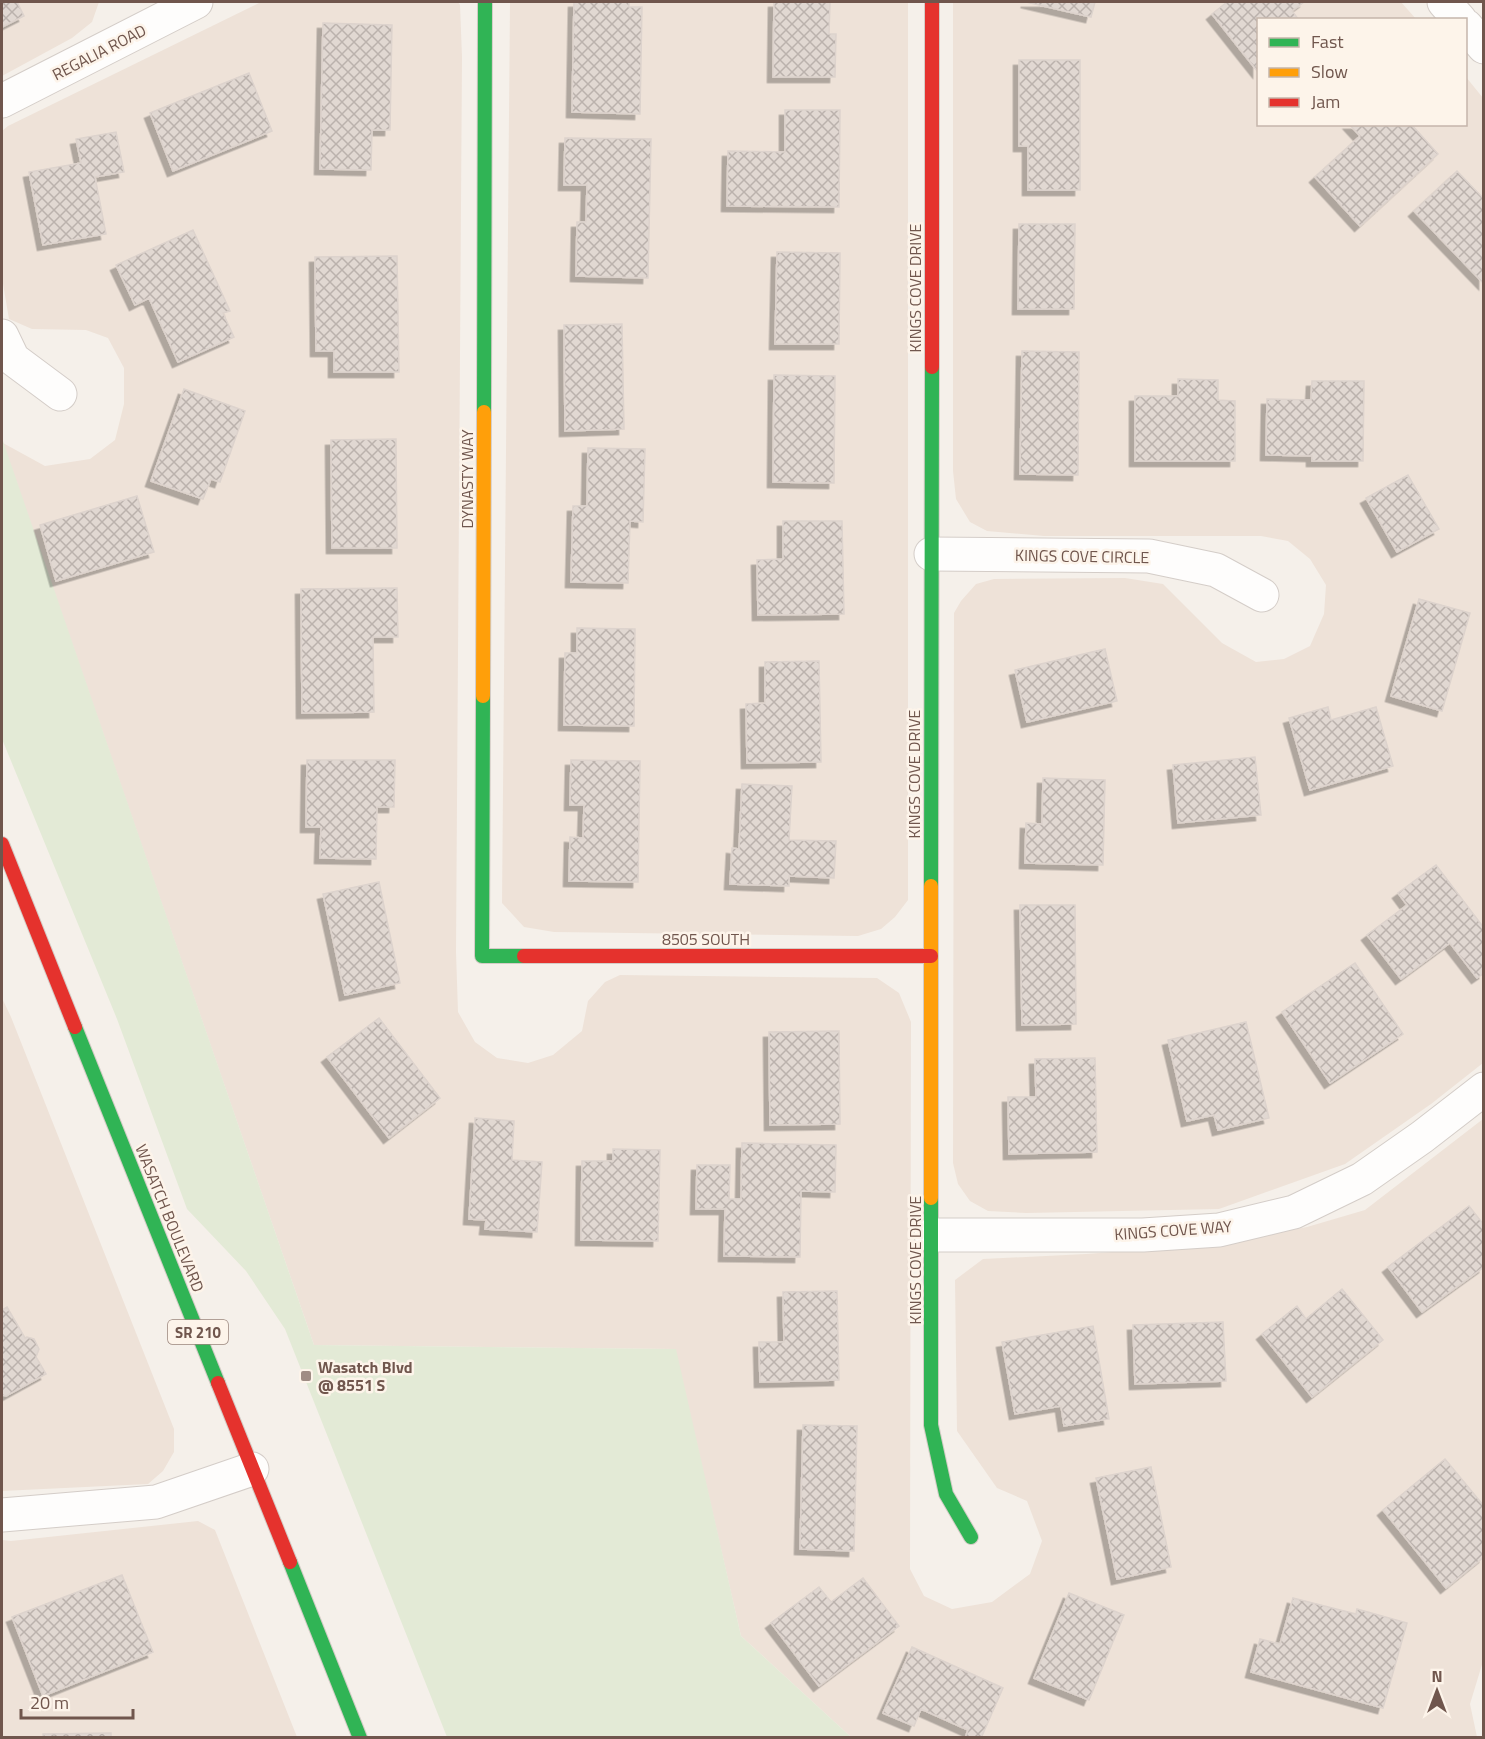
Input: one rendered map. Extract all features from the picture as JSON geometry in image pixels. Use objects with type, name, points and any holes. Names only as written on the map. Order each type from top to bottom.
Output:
[{"type":"street","name":"REGALIA ROAD","points":[[2,102],[196,2]]},
{"type":"street","name":"DYNASTY WAY","points":[[482,956],[485,2]]},
{"type":"street","name":"KINGS COVE DRIVE","points":[[932,2],[931,1425],[946,1494],[971,1538]]},
{"type":"street","points":[[1444,2],[1458,18]]},
{"type":"street","points":[[1467,27],[1484,47]]},
{"type":"street","points":[[2,336],[14,359],[60,394]]},
{"type":"street","name":"KINGS COVE CIRCLE","points":[[931,554],[1149,556],[1216,570],[1262,595]]},
{"type":"street","name":"WASATCH BOULEVARD","points":[[2,844],[360,1737]]},
{"type":"street","name":"8505 SOUTH","points":[[482,956],[931,956]]},
{"type":"street","name":"KINGS COVE WAY","points":[[931,1235],[1165,1233],[1219,1230],[1294,1212],[1362,1179],[1422,1137],[1484,1089]]},
{"type":"street","points":[[2,1515],[156,1502],[252,1469]]},
{"type":"shaded area","points":[[2,2],[99,2],[92,22],[72,38],[2,76]]},
{"type":"shaded area","points":[[261,2],[458,2],[460,5],[462,57],[456,952],[458,1012],[475,1042],[497,1058],[528,1063],[553,1055],[582,1031],[588,1001],[605,982],[620,975],[877,978],[899,993],[911,1022],[910,1569],[924,1596],[952,1609],[992,1602],[1030,1574],[1042,1541],[1027,1501],[997,1488],[957,1431],[955,1280],[983,1259],[1219,1244],[1307,1227],[1365,1210],[1483,1119],[1484,1658],[1470,1704],[1477,1737],[851,1737],[741,1636],[675,1349],[314,1345],[3,443],[45,466],[90,459],[115,440],[124,404],[124,368],[108,338],[86,330],[32,329],[9,319],[2,278],[2,131],[8,126]]},
{"type":"shaded area","points":[[510,2],[908,2],[908,900],[895,917],[881,929],[858,936],[554,932],[524,927],[502,903]]},
{"type":"shaded area","points":[[953,2],[1401,2],[1415,18],[1257,18],[1257,126],[1467,126],[1467,78],[1483,98],[1483,1063],[1431,1104],[1345,1164],[1219,1209],[1026,1213],[988,1211],[970,1201],[958,1184],[953,1163],[954,613],[961,601],[976,584],[994,579],[1125,578],[1163,584],[1222,643],[1256,662],[1284,659],[1310,646],[1324,614],[1326,585],[1310,559],[1288,541],[1261,536],[1044,536],[987,531],[970,522],[956,499],[953,471]]},
{"type":"shaded area","points":[[2,998],[174,1429],[174,1452],[163,1471],[148,1484],[2,1491]]},
{"type":"shaded area","points":[[198,1521],[215,1530],[297,1737],[2,1737],[2,1540],[11,1541]]},
{"type":"green space","points":[[2,438],[314,1345],[676,1349],[741,1636],[851,1737],[447,1737],[285,1329],[246,1271],[187,1209],[117,1019],[2,739]]},
{"type":"building","points":[[2,2],[17,2],[24,16],[2,27]]},
{"type":"building","points":[[574,2],[629,2],[629,7],[642,7],[640,114],[572,112]]},
{"type":"building","points":[[774,2],[830,2],[829,34],[836,34],[835,77],[773,77]]},
{"type":"building","points":[[1026,2],[1095,2],[1091,17]]},
{"type":"building","points":[[1227,2],[1304,2],[1292,11],[1297,18],[1257,18],[1257,71],[1212,14]]},
{"type":"building","points":[[323,23],[392,25],[390,130],[372,130],[371,170],[320,169]]},
{"type":"building","points":[[1019,60],[1080,60],[1080,190],[1028,190],[1028,146],[1019,146]]},
{"type":"building","points":[[249,73],[272,131],[173,171],[150,113]]},
{"type":"building","points":[[785,110],[840,110],[839,207],[727,206],[728,151],[785,152]]},
{"type":"building","points":[[1351,126],[1413,126],[1438,154],[1360,226],[1315,177],[1360,136]]},
{"type":"building","points":[[116,132],[124,172],[95,177],[106,234],[43,245],[29,172],[81,163],[76,139]]},
{"type":"building","points":[[565,138],[651,139],[648,278],[576,276],[577,222],[586,222],[587,185],[564,185]]},
{"type":"building","points":[[1457,171],[1484,199],[1484,284],[1414,211]]},
{"type":"building","points":[[1019,224],[1075,224],[1074,309],[1018,309]]},
{"type":"building","points":[[193,230],[230,311],[223,313],[234,337],[178,362],[149,298],[135,305],[116,265]]},
{"type":"building","points":[[777,252],[840,253],[839,344],[775,344]]},
{"type":"building","points":[[397,256],[399,372],[334,372],[334,351],[316,351],[315,257]]},
{"type":"building","points":[[622,324],[624,429],[565,431],[564,325]]},
{"type":"building","points":[[1022,351],[1079,352],[1078,475],[1020,474]]},
{"type":"building","points":[[774,375],[835,376],[834,483],[773,482]]},
{"type":"building","points":[[1178,379],[1218,380],[1218,400],[1235,401],[1235,461],[1135,461],[1135,396],[1178,396]]},
{"type":"building","points":[[1312,381],[1364,381],[1363,461],[1312,461],[1312,456],[1266,455],[1267,399],[1311,400]]},
{"type":"building","points":[[184,389],[245,411],[220,482],[211,479],[203,499],[151,481]]},
{"type":"building","points":[[396,439],[397,548],[332,548],[331,440]]},
{"type":"building","points":[[588,448],[645,449],[643,522],[630,521],[628,583],[571,582],[573,506],[587,506]]},
{"type":"building","points":[[1408,475],[1439,529],[1397,552],[1366,498]]},
{"type":"building","points":[[137,496],[154,552],[56,581],[40,525]]},
{"type":"building","points":[[783,521],[842,521],[844,614],[758,615],[757,560],[783,559]]},
{"type":"building","points":[[397,588],[398,637],[373,637],[374,712],[302,713],[301,589]]},
{"type":"building","points":[[1419,599],[1470,613],[1442,711],[1391,696]]},
{"type":"building","points":[[577,628],[635,629],[634,726],[564,725],[565,653],[577,653]]},
{"type":"building","points":[[1105,649],[1117,701],[1027,722],[1015,670]]},
{"type":"building","points":[[819,661],[821,762],[747,763],[746,704],[765,703],[765,662]]},
{"type":"building","points":[[1328,707],[1331,720],[1376,707],[1393,766],[1310,790],[1289,718]]},
{"type":"building","points":[[1255,757],[1261,815],[1178,823],[1173,765]]},
{"type":"building","points":[[307,760],[395,760],[394,807],[377,807],[376,859],[320,858],[321,827],[306,827]]},
{"type":"building","points":[[571,760],[640,761],[638,882],[569,881],[570,837],[583,838],[584,805],[570,805]]},
{"type":"building","points":[[1043,778],[1105,780],[1103,865],[1025,863],[1026,823],[1042,824]]},
{"type":"building","points":[[742,784],[792,786],[789,840],[836,841],[834,878],[789,876],[789,886],[730,884],[732,848],[739,849]]},
{"type":"building","points":[[1436,865],[1484,928],[1484,973],[1477,978],[1450,943],[1401,979],[1367,935],[1407,905],[1398,893]]},
{"type":"building","points":[[379,882],[400,983],[345,995],[323,894]]},
{"type":"building","points":[[1020,905],[1075,905],[1076,1024],[1022,1025]]},
{"type":"building","points":[[1355,963],[1403,1034],[1330,1083],[1282,1012]]},
{"type":"building","points":[[379,1018],[440,1098],[389,1138],[327,1057]]},
{"type":"building","points":[[1246,1022],[1269,1118],[1218,1130],[1214,1115],[1187,1121],[1168,1040]]},
{"type":"building","points":[[839,1031],[840,1124],[770,1125],[769,1032]]},
{"type":"building","points":[[1095,1058],[1097,1152],[1009,1154],[1008,1097],[1036,1097],[1035,1059]]},
{"type":"building","points":[[475,1118],[514,1121],[512,1160],[542,1162],[537,1232],[485,1229],[486,1220],[469,1219]]},
{"type":"building","points":[[742,1143],[836,1145],[835,1192],[801,1191],[800,1257],[724,1256],[725,1209],[696,1209],[697,1165],[730,1165],[729,1199],[741,1199]]},
{"type":"building","points":[[613,1149],[660,1150],[658,1241],[581,1240],[582,1161],[613,1161]]},
{"type":"building","points":[[1469,1206],[1484,1225],[1484,1267],[1422,1312],[1388,1267]]},
{"type":"building","points":[[1342,1289],[1383,1340],[1312,1397],[1262,1334],[1297,1306],[1306,1319]]},
{"type":"building","points":[[837,1291],[839,1380],[760,1382],[759,1342],[784,1342],[783,1292]]},
{"type":"building","points":[[7,1307],[25,1338],[34,1339],[39,1349],[36,1357],[46,1374],[6,1396],[2,1395],[2,1310]]},
{"type":"building","points":[[1223,1322],[1226,1381],[1135,1384],[1133,1325]]},
{"type":"building","points":[[1093,1326],[1109,1419],[1064,1426],[1061,1406],[1015,1414],[1002,1342]]},
{"type":"building","points":[[803,1425],[857,1426],[854,1551],[800,1549]]},
{"type":"building","points":[[1445,1459],[1484,1506],[1484,1557],[1446,1588],[1383,1510]]},
{"type":"building","points":[[1151,1467],[1171,1567],[1117,1579],[1096,1478]]},
{"type":"building","points":[[122,1575],[153,1652],[43,1696],[12,1617]]},
{"type":"building","points":[[863,1578],[899,1626],[819,1686],[771,1623],[819,1587],[831,1602]]},
{"type":"building","points":[[1069,1593],[1124,1615],[1089,1700],[1034,1678]]},
{"type":"building","points":[[1293,1598],[1356,1614],[1357,1609],[1407,1623],[1383,1708],[1251,1672],[1260,1639],[1280,1644]]},
{"type":"building","points":[[912,1647],[1003,1688],[982,1736],[986,1738],[965,1738],[968,1730],[921,1709],[914,1726],[883,1713]]},
{"type":"building","points":[[111,1733],[111,1738],[43,1738],[43,1734]]},
{"type":"traffic: fast","points":[[484,412],[485,2]]},
{"type":"traffic: fast","points":[[931,886],[932,367]]},
{"type":"traffic: fast","points":[[483,696],[482,956],[524,956]]},
{"type":"traffic: fast","points":[[75,1027],[218,1383]]},
{"type":"traffic: fast","points":[[931,1198],[931,1425],[946,1494],[971,1537]]},
{"type":"traffic: fast","points":[[290,1562],[360,1738]]},
{"type":"traffic: slow","points":[[483,696],[484,412]]},
{"type":"traffic: slow","points":[[931,886],[931,1198]]},
{"type":"traffic: jam","points":[[932,2],[932,367]]},
{"type":"traffic: jam","points":[[2,844],[75,1027]]},
{"type":"traffic: jam","points":[[524,956],[931,956]]},
{"type":"traffic: jam","points":[[218,1383],[290,1562]]},
{"type":"place","name":"Wasatch Blvd @ 8551 S","points":[[306,1376]]}]
